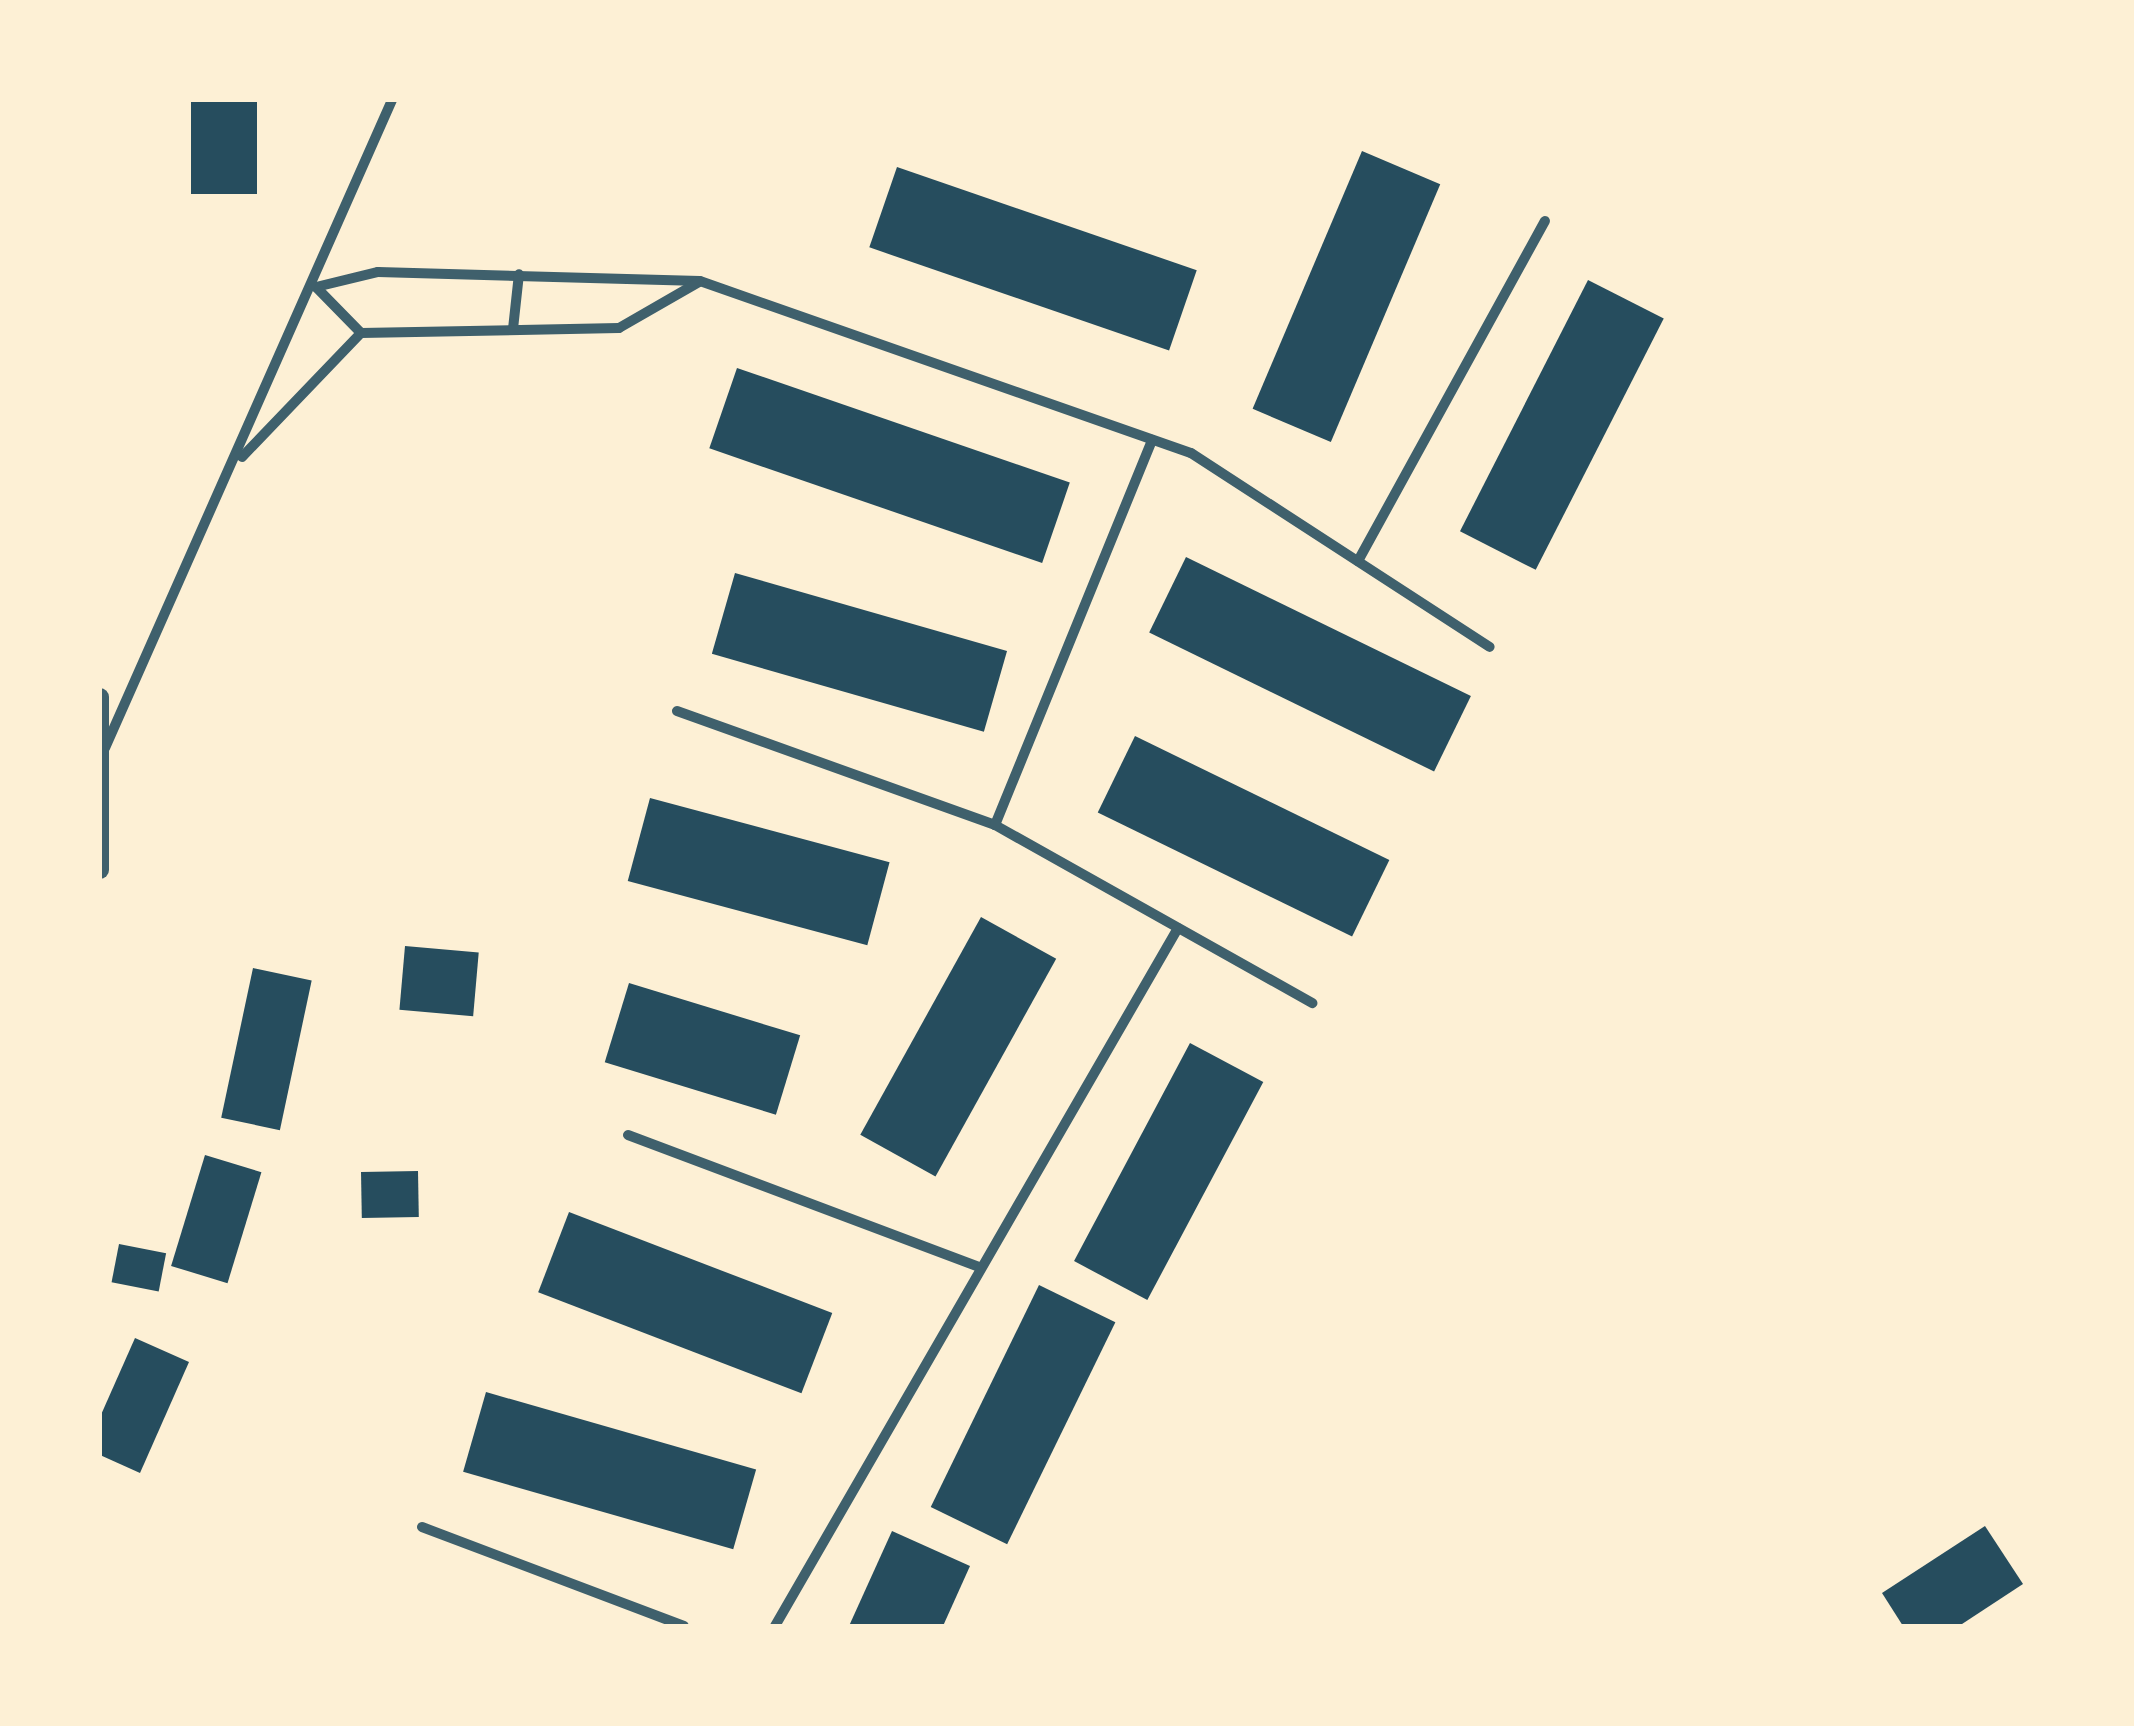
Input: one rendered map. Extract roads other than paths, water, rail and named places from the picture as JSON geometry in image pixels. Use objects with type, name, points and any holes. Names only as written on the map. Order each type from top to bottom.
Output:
[{"type":"street","points":[[105,748],[316,287],[392,100]]},
{"type":"street","points":[[1358,561],[1545,221]]},
{"type":"street","points":[[316,287],[378,272],[700,281],[1191,453],[1490,647]]},
{"type":"street","points":[[513,328],[519,274]]},
{"type":"street","points":[[232,469],[311,375],[362,333],[619,328],[700,281]]},
{"type":"street","points":[[316,287],[362,333]]},
{"type":"street","points":[[995,824],[1152,440]]},
{"type":"street","points":[[100,697],[105,748],[100,870]]},
{"type":"street","points":[[677,711],[995,824],[1312,1003]]},
{"type":"street","points":[[775,1626],[1178,928]]},
{"type":"street","points":[[628,1135],[982,1268]]},
{"type":"street","points":[[422,1527],[684,1626]]}]
